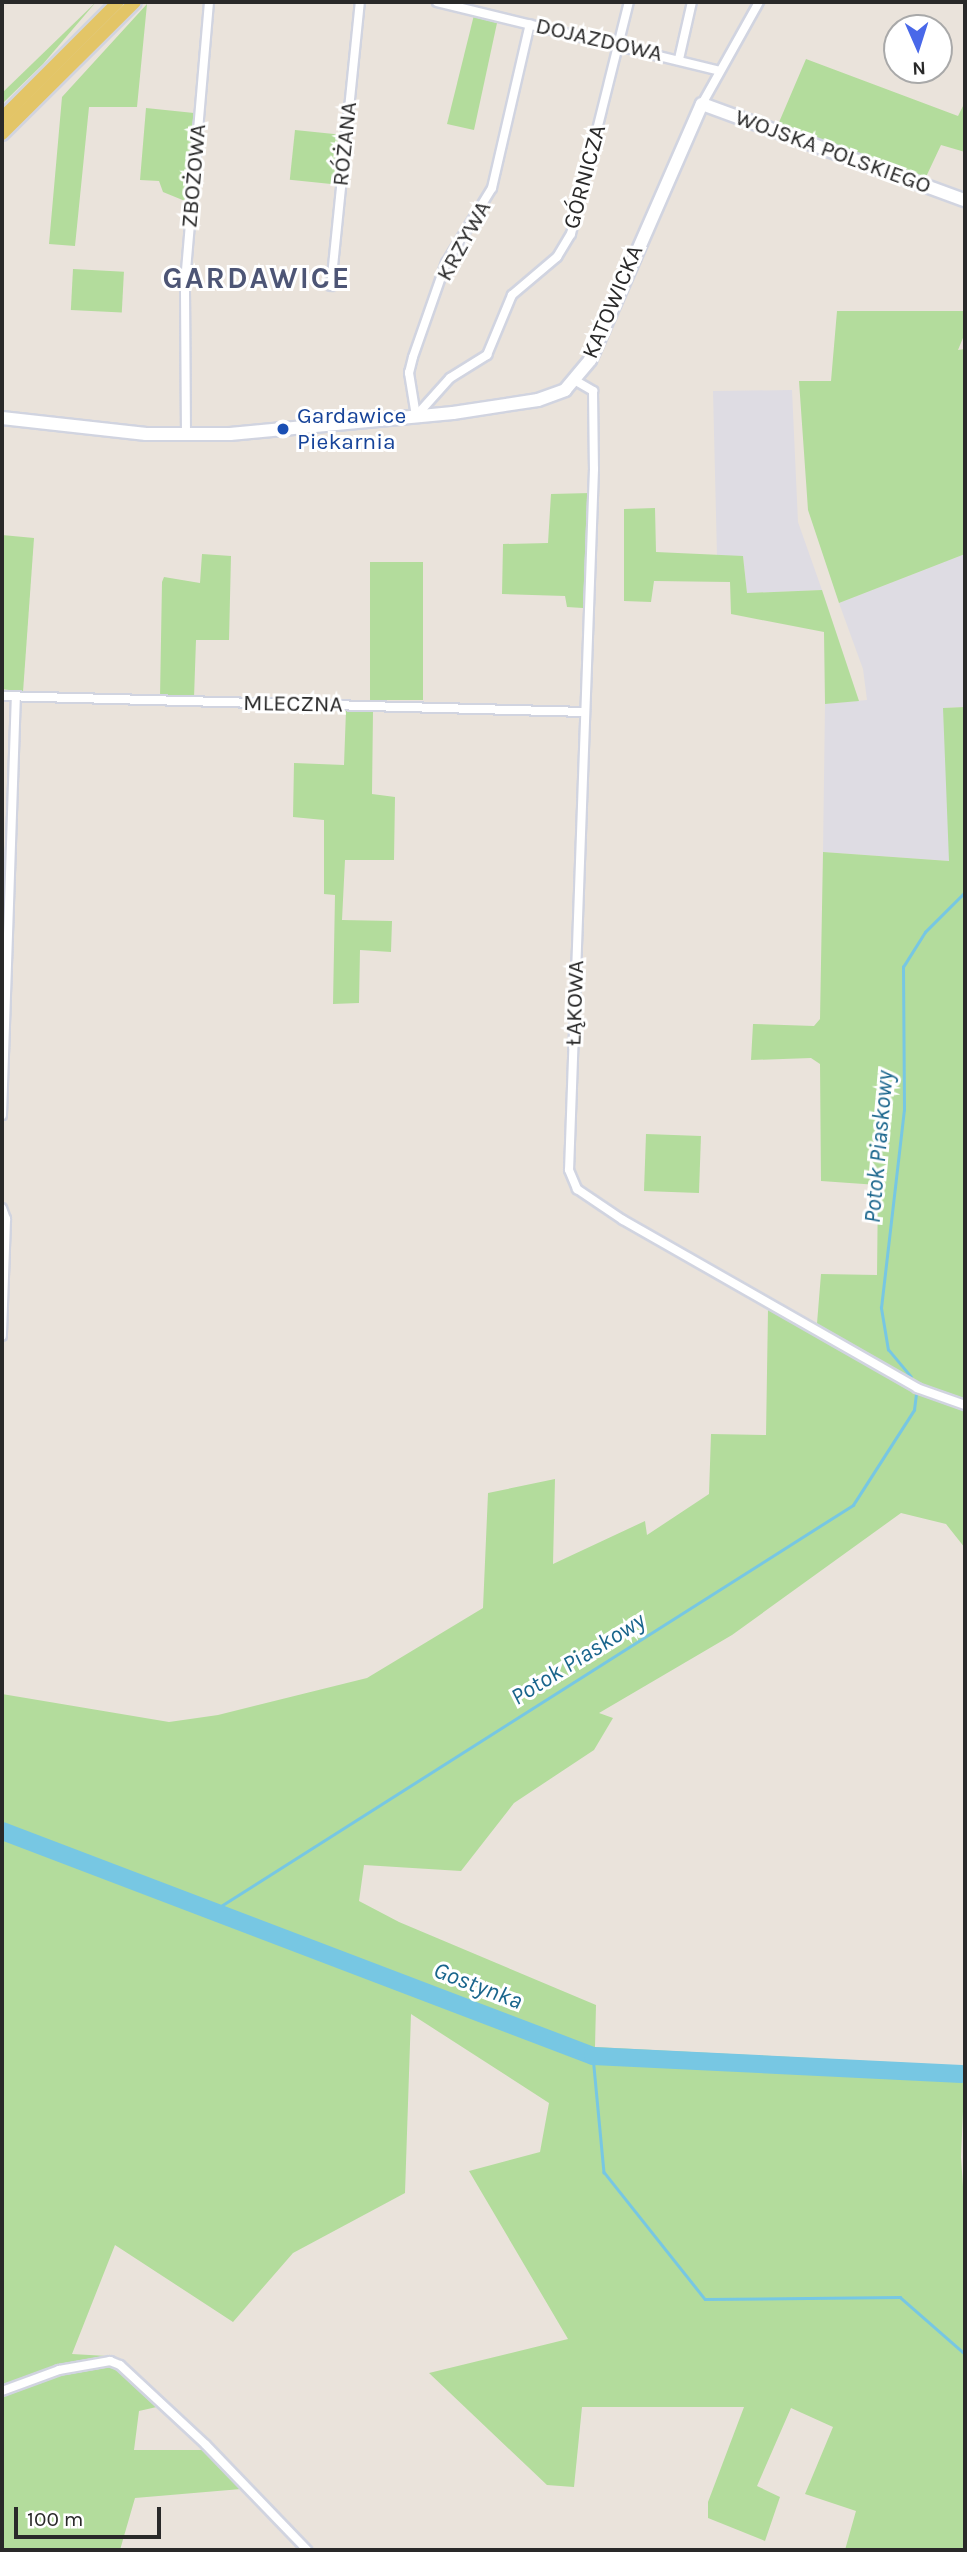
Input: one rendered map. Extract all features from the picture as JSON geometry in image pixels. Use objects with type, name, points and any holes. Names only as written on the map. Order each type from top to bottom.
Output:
[{"type":"main road","points":[[2,118],[118,2]]},
{"type":"main road","points":[[2,134],[135,2]]},
{"type":"street","name":"ZBOŻOWA","points":[[186,435],[185,282],[209,2]]},
{"type":"street","name":"RÓŻANA","points":[[331,286],[359,2]]},
{"type":"street","name":"DOJAZDOWA","points":[[437,2],[720,71]]},
{"type":"street","name":"GÓRNICZA","points":[[416,416],[450,378],[487,355],[512,295],[564,247],[578,213],[629,2]]},
{"type":"street","points":[[679,59],[692,2]]},
{"type":"street","name":"KATOWICKA","points":[[2,418],[186,435],[416,416],[538,400],[576,381],[702,104],[759,2]]},
{"type":"street","name":"KRZYWA","points":[[416,416],[410,373],[413,357],[446,263],[488,198],[530,24]]},
{"type":"street","name":"WOJSKA POLSKIEGO","points":[[702,104],[965,200]]},
{"type":"street","name":"ŁĄKOWA","points":[[576,381],[593,391],[595,422],[569,1170],[577,1189],[623,1220],[917,1388],[965,1405]]},
{"type":"street","name":"MLECZNA","points":[[2,696],[585,712]]},
{"type":"street","points":[[2,1115],[16,696]]},
{"type":"street","points":[[2,1208],[6,1219],[2,1336]]},
{"type":"street","points":[[2,2391],[59,2370],[110,2361],[120,2365],[206,2445],[307,2550]]},
{"type":"shaded area","points":[[792,390],[798,522],[822,590],[747,593],[743,556],[717,556],[713,391]]},
{"type":"shaded area","points":[[965,554],[965,707],[944,708],[950,861],[823,852],[825,704],[867,700],[863,669],[839,603]]},
{"type":"green space","points":[[96,2],[43,64],[2,104],[2,93]]},
{"type":"green space","points":[[147,4],[137,107],[89,107],[75,246],[49,244],[62,97]]},
{"type":"green space","points":[[474,15],[497,23],[474,130],[447,124]]},
{"type":"green space","points":[[806,59],[958,116],[965,102],[965,152],[941,145],[925,179],[777,127]]},
{"type":"green space","points":[[146,108],[194,113],[185,201],[163,192],[159,181],[140,180]]},
{"type":"green space","points":[[295,130],[339,135],[334,184],[290,180]]},
{"type":"green space","points":[[73,269],[124,272],[122,313],[71,310]]},
{"type":"green space","points":[[837,311],[965,311],[965,333],[958,350],[965,349],[965,554],[839,603],[808,510],[799,381],[831,381]]},
{"type":"green space","points":[[590,493],[583,608],[567,607],[565,596],[502,594],[503,544],[548,543],[551,494]]},
{"type":"green space","points":[[655,508],[656,552],[743,556],[747,593],[822,590],[859,701],[825,704],[824,632],[731,614],[730,582],[654,581],[651,602],[624,601],[624,509]]},
{"type":"green space","points":[[2,535],[34,538],[23,692],[2,689]]},
{"type":"green space","points":[[202,554],[231,556],[229,640],[196,640],[194,698],[160,697],[162,582],[164,577],[200,583]]},
{"type":"green space","points":[[370,562],[423,562],[423,700],[370,700]]},
{"type":"green space","points":[[965,707],[965,1548],[946,1524],[901,1513],[732,1635],[599,1713],[613,1718],[594,1750],[514,1803],[461,1871],[364,1865],[359,1901],[399,1922],[596,2005],[595,2047],[965,2066],[961,2157],[965,2216],[965,2550],[845,2550],[856,2511],[805,2494],[833,2427],[791,2408],[757,2486],[780,2497],[765,2541],[708,2518],[708,2502],[744,2407],[582,2407],[574,2487],[547,2485],[429,2373],[568,2339],[469,2171],[540,2152],[549,2103],[411,2014],[405,2193],[293,2253],[233,2322],[115,2245],[72,2354],[107,2356],[2,2385],[2,1694],[169,1722],[218,1715],[367,1678],[483,1608],[488,1493],[555,1479],[553,1564],[645,1521],[647,1535],[709,1494],[711,1434],[766,1435],[768,1309],[816,1336],[821,1274],[877,1275],[878,1185],[821,1181],[820,1064],[811,1058],[751,1060],[753,1024],[814,1026],[820,1019],[823,852],[949,861],[943,708]]},
{"type":"green space","points":[[346,710],[373,711],[372,794],[395,797],[394,860],[345,860],[342,920],[392,921],[391,952],[360,950],[359,1003],[333,1004],[335,895],[324,894],[324,820],[293,817],[294,763],[344,765]]},
{"type":"green space","points":[[646,1134],[701,1136],[699,1193],[644,1191]]},
{"type":"green space","points":[[108,2365],[121,2369],[161,2406],[139,2411],[134,2450],[204,2450],[241,2489],[135,2498],[120,2550],[2,2550],[2,2395],[73,2371]]},
{"type":"waterway","name":"Potok Piaskowy","points":[[911,1377],[888,1350],[881,1308],[904,1110],[903,967],[925,932],[965,892]]},
{"type":"waterway","name":"Potok Piaskowy","points":[[213,1911],[853,1505],[914,1410],[916,1393]]},
{"type":"waterway","name":"Gostynka","points":[[2,1831],[593,2056],[962,2074]]},
{"type":"waterway","points":[[593,2056],[604,2172],[705,2299],[900,2297],[965,2354]]},
{"type":"place","name":"Gardawice Piekarnia","points":[[283,429]]},
{"type":"district","name":"GARDAWICE","points":[[257,278]]}]
